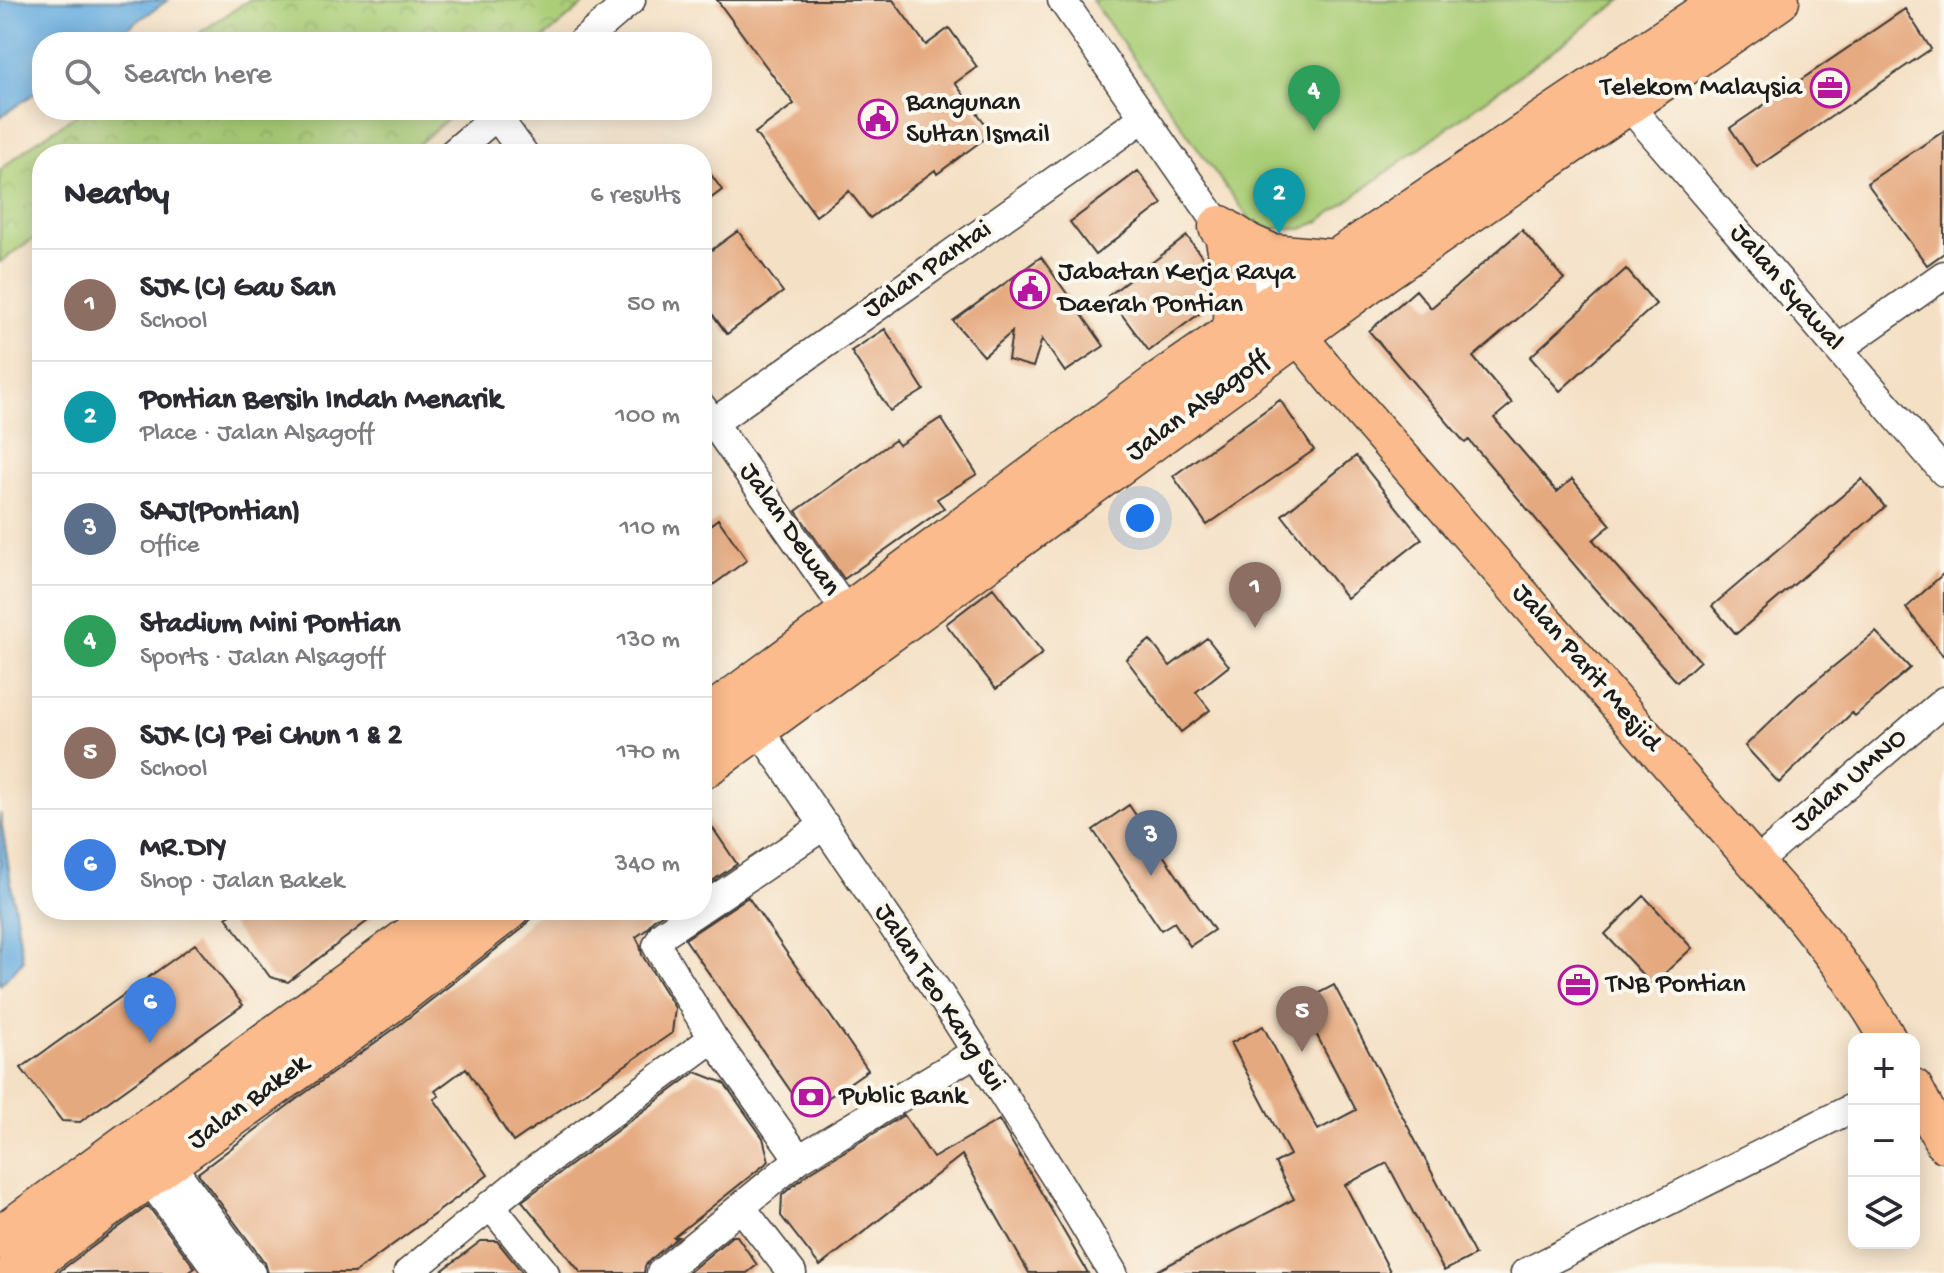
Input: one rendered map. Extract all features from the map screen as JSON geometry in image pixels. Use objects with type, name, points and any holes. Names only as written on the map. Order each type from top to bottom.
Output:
[{"type":"highway","name":"Jalan Alsagoff","points":[[712,741],[722,714],[848,614],[1156,386],[1233,332],[1285,319],[1336,261],[1725,0]]},
{"type":"highway","name":"Jalan Alsagoff","points":[[722,714],[1285,319],[1382,272],[1778,0]]},
{"type":"highway","points":[[1223,231],[1271,255],[1336,261]]},
{"type":"highway","points":[[1223,231],[1233,267],[1236,308],[1233,332]]},
{"type":"highway","name":"Jalan Bakek","points":[[0,1238],[468,920]]},
{"type":"highway","name":"Jalan Bakek","points":[[16,1273],[379,1010],[470,920]]},
{"type":"main road","name":"Jalan Parit Mesjid","points":[[1285,319],[1557,636],[1757,862],[1845,970],[1885,1033]]},
{"type":"street","points":[[594,32],[631,0]]},
{"type":"street","points":[[1062,0],[1285,319]]},
{"type":"street","name":"Jalan Syawal","points":[[1628,105],[1944,472]]},
{"type":"street","name":"Jalan Pantai","points":[[712,412],[1143,118]]},
{"type":"street","points":[[464,144],[492,120]]},
{"type":"street","points":[[504,120],[518,144]]},
{"type":"street","points":[[1838,349],[1944,275]]},
{"type":"street","name":"Jalan Dewan","points":[[712,421],[848,614]]},
{"type":"street","name":"Jalan UMNO","points":[[1757,862],[1944,701]]},
{"type":"street","name":"Jalan Teo Kang Sui","points":[[722,714],[825,825],[944,1001],[1113,1273]]},
{"type":"street","points":[[712,901],[825,825]]},
{"type":"street","points":[[684,920],[663,934],[657,946],[713,1038],[799,1159]]},
{"type":"street","points":[[408,1273],[528,1175],[713,1038]]},
{"type":"street","points":[[661,1273],[799,1159],[976,1052]]},
{"type":"street","points":[[1525,1273],[1848,1110]]},
{"type":"street","points":[[157,1169],[220,1273]]},
{"type":"street","points":[[157,1169],[251,1273]]},
{"type":"street","points":[[490,1205],[545,1273]]},
{"type":"street","points":[[741,1207],[792,1273]]},
{"type":"green space","points":[[249,0],[589,0],[551,32],[201,32]]},
{"type":"green space","points":[[1092,0],[1622,0],[1320,221],[1302,229],[1254,224]]},
{"type":"green space","points":[[69,120],[446,120],[419,144],[34,143]]},
{"type":"green space","points":[[32,145],[32,240],[0,262],[0,170]]},
{"type":"water","points":[[0,0],[168,0],[122,32],[32,32],[32,95],[0,117]]},
{"type":"water","points":[[0,813],[23,961],[0,985]]},
{"type":"building","name":"Bangunan Sultan Ismail","points":[[717,0],[893,0],[926,45],[949,28],[977,67],[955,83],[992,133],[870,218],[849,191],[816,216],[755,133],[794,104]]},
{"type":"building","name":"Telekom Malaysia","points":[[1905,9],[1931,49],[1757,167],[1730,128]]},
{"type":"building","points":[[1944,131],[1944,253],[1927,265],[1867,183]]},
{"type":"building","points":[[1138,171],[1162,204],[1095,255],[1070,222]]},
{"type":"building","points":[[712,176],[722,190],[712,198]]},
{"type":"building","points":[[1522,230],[1564,279],[1473,357],[1512,403],[1494,418],[1557,492],[1572,479],[1611,525],[1593,540],[1700,661],[1677,682],[1469,440],[1465,443],[1369,331],[1416,290],[1431,308]]},
{"type":"building","points":[[738,231],[783,292],[727,334],[712,314],[712,250]]},
{"type":"building","points":[[1187,236],[1207,264],[1211,305],[1149,351],[1108,296]]},
{"type":"building","name":"Jabatan Kerja Raya Daerah Pontian","points":[[1041,257],[1104,346],[1065,372],[1042,339],[1033,367],[1008,360],[1012,332],[984,356],[953,321]]},
{"type":"building","points":[[1626,269],[1656,304],[1560,391],[1530,357]]},
{"type":"building","points":[[885,329],[924,390],[890,411],[851,351]]},
{"type":"building","points":[[1280,400],[1314,450],[1207,525],[1173,476]]},
{"type":"building","points":[[941,418],[977,474],[937,499],[944,508],[844,579],[796,511],[895,440],[899,445]]},
{"type":"building","points":[[1356,456],[1422,539],[1347,598],[1282,515]]},
{"type":"building","points":[[1862,479],[1885,507],[1736,634],[1712,606]]},
{"type":"building","points":[[718,519],[747,560],[712,586],[712,524]]},
{"type":"building","points":[[1944,573],[1944,657],[1906,608]]},
{"type":"building","points":[[993,588],[1043,653],[996,689],[946,624]]},
{"type":"building","points":[[1876,632],[1910,668],[1855,716],[1852,713],[1779,783],[1745,746],[1797,696]]},
{"type":"building","points":[[1207,638],[1229,666],[1196,692],[1210,710],[1181,732],[1126,659],[1150,640],[1170,666]]},
{"type":"building","points":[[1129,805],[1214,930],[1190,946],[1174,922],[1161,930],[1093,830]]},
{"type":"building","points":[[712,827],[737,864],[712,881]]},
{"type":"building","points":[[1644,896],[1692,948],[1652,985],[1605,934]]},
{"type":"building","points":[[748,897],[868,1070],[806,1113],[685,939]]},
{"type":"building","points":[[228,920],[369,920],[288,982],[270,977]]},
{"type":"building","points":[[529,920],[653,920],[636,937],[642,955],[675,1008],[672,1033],[513,1142],[466,1068],[435,1091],[439,1096],[434,1099],[488,1175],[354,1273],[268,1273],[265,1263],[198,1173],[394,1029],[522,929]]},
{"type":"building","points":[[195,944],[243,1005],[80,1122],[62,1121],[21,1068]]},
{"type":"building","points":[[1334,985],[1475,1255],[1444,1271],[1387,1163],[1345,1185],[1391,1273],[1153,1273],[1294,1199],[1275,1163],[1290,1155],[1231,1043],[1263,1026],[1318,1130],[1356,1110],[1300,1003]]},
{"type":"building","points":[[696,1072],[724,1083],[763,1138],[769,1161],[674,1237],[678,1237],[650,1260],[644,1273],[581,1273],[522,1201]]},
{"type":"building","points":[[904,1115],[933,1158],[999,1120],[1088,1273],[1029,1273],[962,1155],[820,1266],[781,1216],[782,1195],[809,1173]]},
{"type":"building","points":[[148,1206],[195,1268],[188,1273],[57,1273]]},
{"type":"building","points":[[732,1236],[737,1236],[757,1265],[747,1273],[688,1273]]},
{"type":"building","points":[[481,1241],[497,1241],[523,1273],[439,1273]]},
{"type":"place","name":"Telekom Malaysia","points":[[1830,88]]},
{"type":"place","name":"Bangunan Sultan Ismail","points":[[878,119]]},
{"type":"place","name":"Stadium Mini Pontian","points":[[1314,131]]},
{"type":"place","name":"Pontian Bersih Indah Menarik","points":[[1279,234]]},
{"type":"place","name":"Jabatan Kerja Raya Daerah Pontian","points":[[1030,289]]},
{"type":"place","name":"SJK (C) Gau San","points":[[1255,628]]},
{"type":"place","name":"SAJ(Pontian)","points":[[1151,876]]},
{"type":"place","name":"TNB Pontian","points":[[1578,985]]},
{"type":"place","name":"MR.DIY","points":[[150,1043]]},
{"type":"place","name":"SJK (C) Pei Chun 1 & 2","points":[[1302,1052]]},
{"type":"place","name":"Public Bank","points":[[811,1097]]}]
